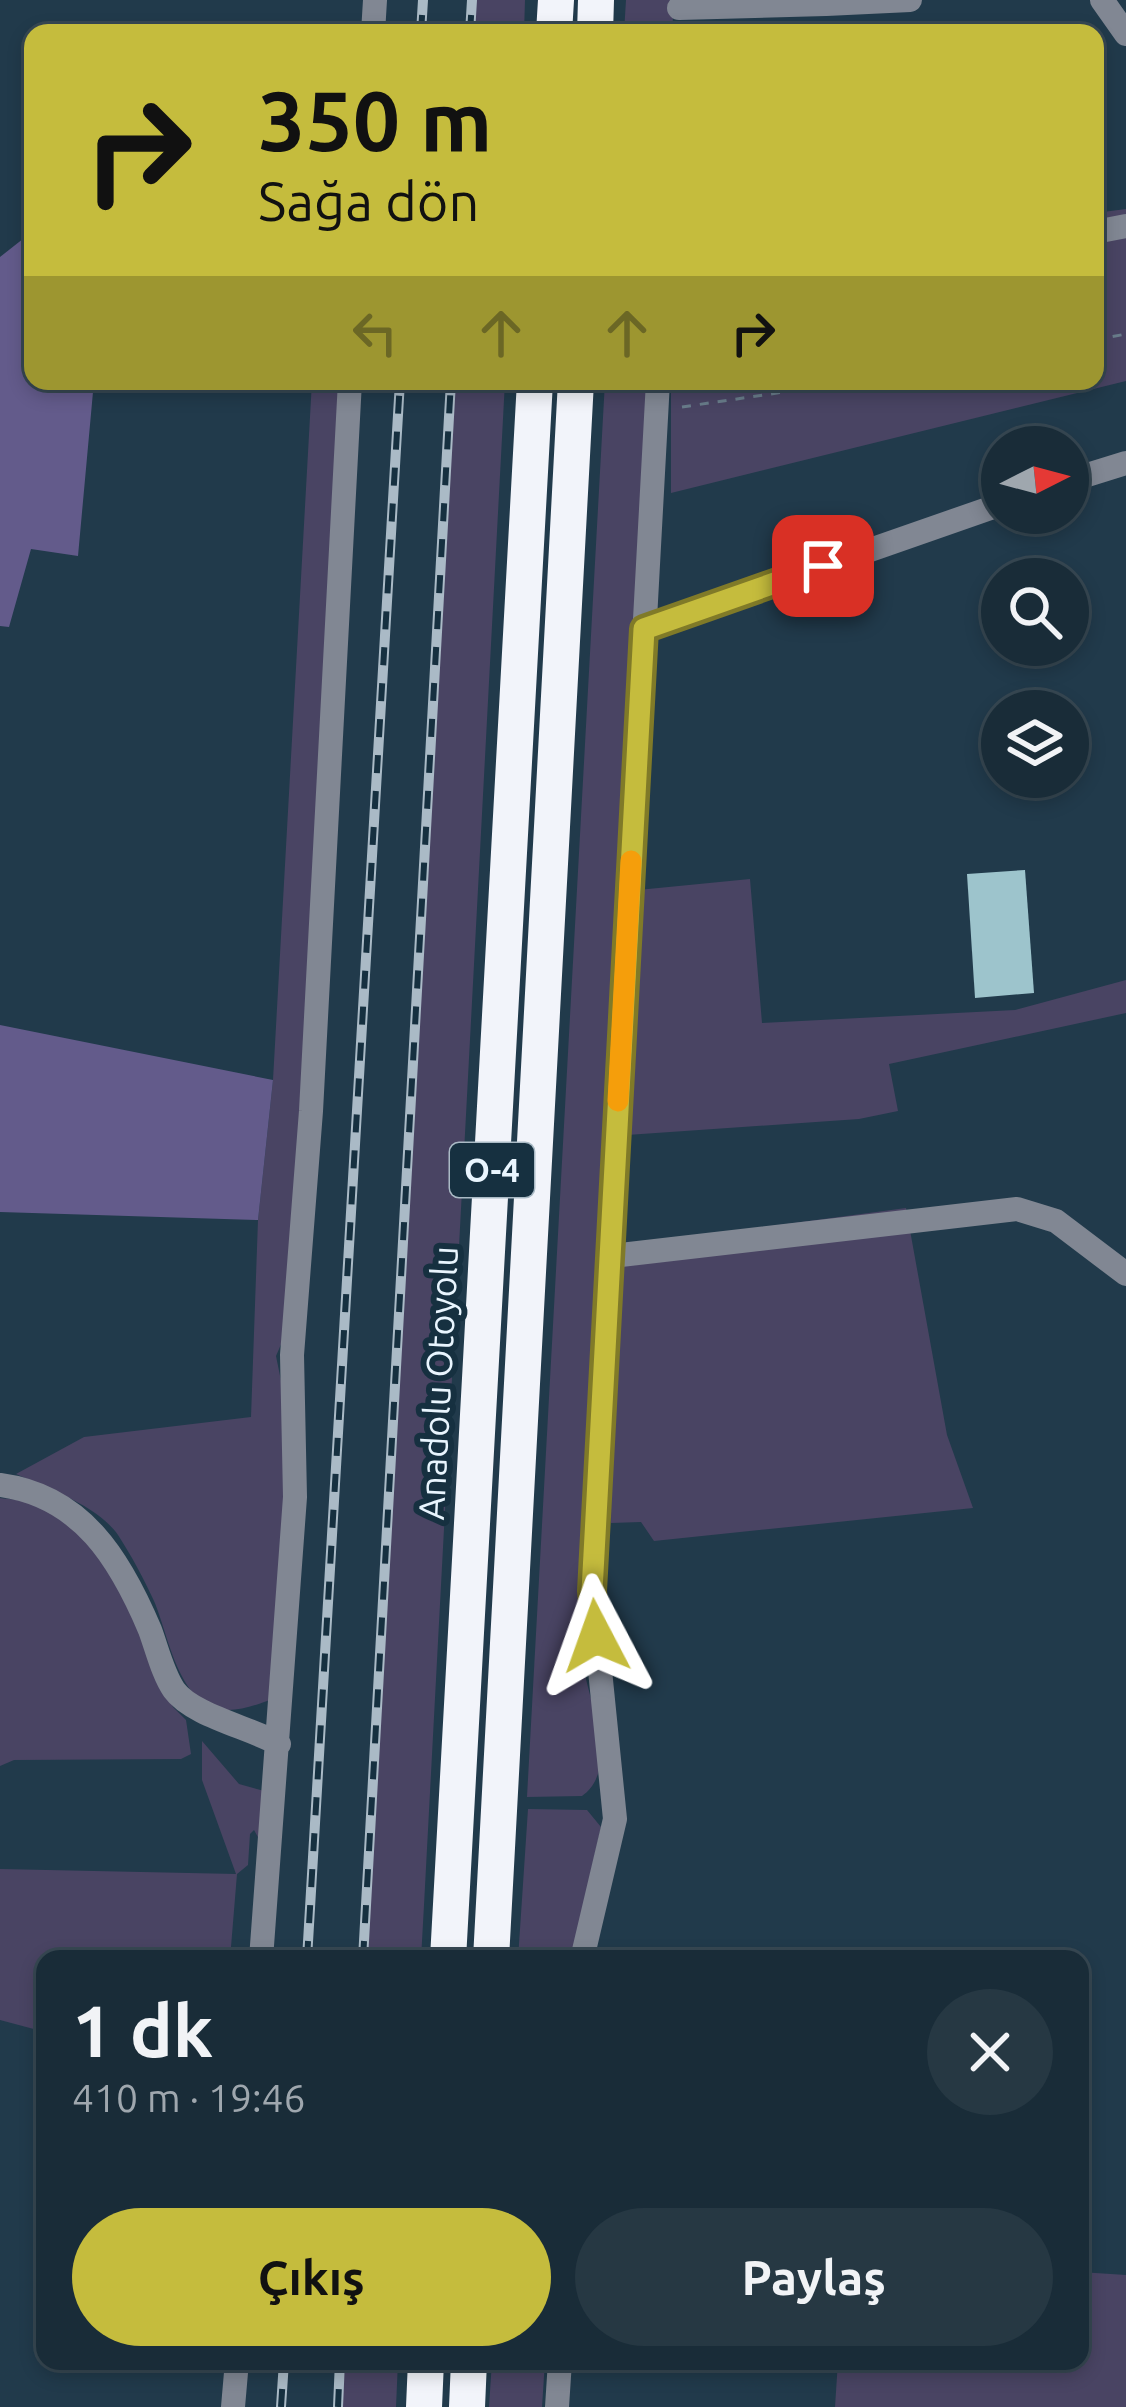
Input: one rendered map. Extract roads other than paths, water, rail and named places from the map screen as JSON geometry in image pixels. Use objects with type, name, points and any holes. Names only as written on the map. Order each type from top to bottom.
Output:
[{"type":"highway","name":"Anadolu Otoyolu","points":[[449,1950],[535,390]]},
{"type":"highway","name":"O-4","points":[[491,1950],[576,390]]},
{"type":"highway","points":[[424,2407],[426,2370]]},
{"type":"highway","points":[[467,2407],[469,2370]]},
{"type":"street","points":[[678,14],[910,0]]},
{"type":"street","points":[[1102,0],[1126,34]]},
{"type":"street","points":[[262,1950],[295,1497],[292,1355],[311,1112],[350,390]]},
{"type":"street","points":[[584,1950],[615,1819],[592,1591],[657,390]]},
{"type":"street","points":[[1089,474],[1126,463]]},
{"type":"street","points":[[644,629],[981,511]]},
{"type":"street","points":[[612,1256],[1017,1209],[1056,1221],[1126,1274]]},
{"type":"street","points":[[0,1486],[26,1489],[64,1504],[97,1539],[136,1597],[175,1690],[200,1713],[243,1724],[279,1744]]},
{"type":"street","points":[[233,2407],[236,2370]]},
{"type":"street","points":[[557,2407],[559,2370]]},
{"type":"railway","points":[[422,24],[423,0]]},
{"type":"railway","points":[[471,24],[472,0]]},
{"type":"railway","points":[[308,1950],[399,390]]},
{"type":"railway","points":[[364,1950],[450,390]]},
{"type":"railway","points":[[281,2407],[283,2370]]},
{"type":"railway","points":[[338,2407],[340,2370]]}]
